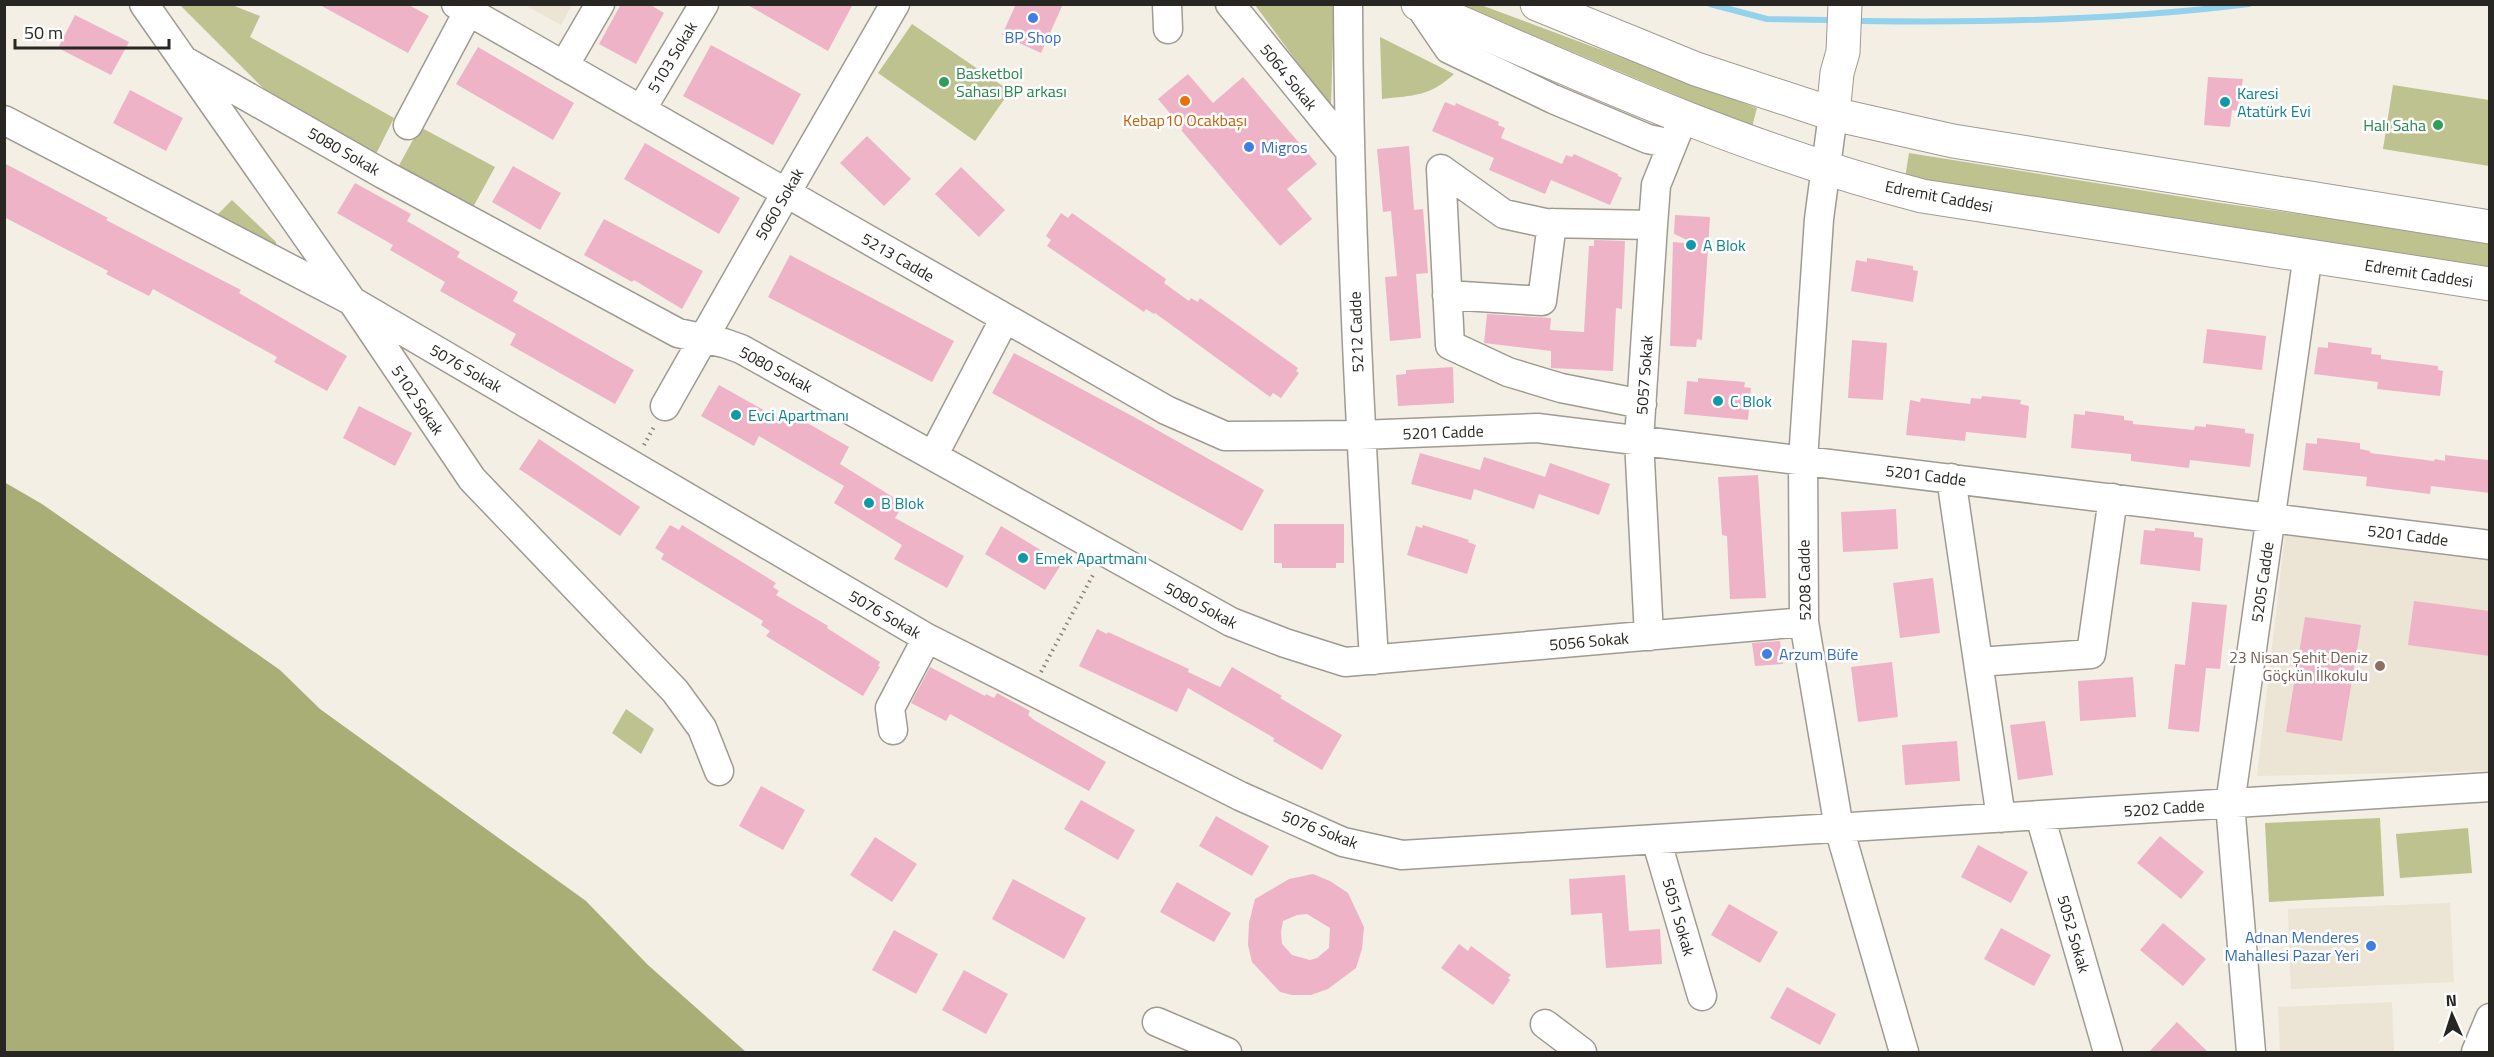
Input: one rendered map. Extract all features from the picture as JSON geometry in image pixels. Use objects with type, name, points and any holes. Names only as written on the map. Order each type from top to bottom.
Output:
[{"type":"main road","points":[[1537,4],[1696,69],[1833,114],[1953,141],[2490,227]]},
{"type":"main road","points":[[1833,114],[1837,73],[1843,52],[1845,4]]},
{"type":"main road","name":"Edremit Caddesi","points":[[1418,5],[1678,131],[1922,196],[2490,284]]},
{"type":"street","name":"5102 Sokak","points":[[144,4],[352,301],[472,479],[675,691],[702,728],[719,771]]},
{"type":"street","points":[[564,66],[600,4]]},
{"type":"street","name":"5103 Sokak","points":[[641,110],[704,4]]},
{"type":"street","name":"5060 Sokak","points":[[665,406],[895,4]]},
{"type":"street","name":"5064 Sokak","points":[[1230,4],[1349,150]]},
{"type":"street","name":"5212 Cadde","points":[[1348,4],[1349,150],[1360,435],[1374,660]]},
{"type":"street","points":[[408,125],[462,8]]},
{"type":"street","name":"5213 Cadde","points":[[462,8],[1166,410],[1225,436],[1360,435]]},
{"type":"street","name":"5080 Sokak","points":[[183,60],[383,174],[667,327],[683,335],[741,349],[1231,622],[1285,643],[1345,662],[1374,660]]},
{"type":"street","name":"5208 Cadde","points":[[1833,114],[1819,219],[1803,460],[1804,622],[1839,828],[1904,1053]]},
{"type":"street","name":"5076 Sokak","points":[[4,120],[352,301],[927,638],[1240,796],[1342,842],[1402,855],[1839,828]]},
{"type":"street","name":"5057 Sokak","points":[[1648,636],[1639,440],[1656,184],[1678,131]]},
{"type":"street","points":[[1642,404],[1562,388],[1508,372],[1450,345],[1442,170],[1504,214],[1552,223],[1653,225]]},
{"type":"street","points":[[1447,295],[1542,301],[1552,223]]},
{"type":"street","name":"5205 Cadde","points":[[2251,1053],[2230,804],[2308,255]]},
{"type":"street","points":[[933,456],[1005,318]]},
{"type":"street","name":"5201 Cadde","points":[[1360,435],[1537,428],[2490,545]]},
{"type":"street","points":[[1951,478],[2001,818]]},
{"type":"street","points":[[1978,662],[2091,654],[2113,498]]},
{"type":"street","name":"5056 Sokak","points":[[1374,660],[1804,622]]},
{"type":"street","points":[[893,730],[890,708],[927,638]]},
{"type":"street","name":"5202 Cadde","points":[[1839,828],[2490,787]]},
{"type":"street","name":"5052 Sokak","points":[[2040,816],[2108,1053]]},
{"type":"street","name":"5051 Sokak","points":[[1656,839],[1702,996]]},
{"type":"street","points":[[2476,1053],[2490,1018]]},
{"type":"street","points":[[1172,1053],[1157,1022],[1227,1053]]},
{"type":"street","points":[[1545,1024],[1582,1053]]},
{"type":"path","points":[[633,466],[665,406]]},
{"type":"path","points":[[1031,690],[1093,575]]},
{"type":"shaded area","points":[[525,5],[572,5],[561,25]]},
{"type":"shaded area","name":"23 Nisan Şehit Deniz Göçkün İlkokulu","points":[[2285,535],[2489,561],[2489,771],[2257,776]]},
{"type":"shaded area","name":"Adnan Menderes Mahallesi Pazar Yeri","points":[[2450,903],[2454,982],[2291,989],[2288,909]]},
{"type":"shaded area","name":"Adnan Menderes Mahallesi Pazar Yeri","points":[[2392,1002],[2394,1052],[2280,1052],[2278,1007]]},
{"type":"green space","points":[[180,5],[232,5],[260,16],[250,37],[394,118],[375,156],[267,92]]},
{"type":"green space","points":[[1255,5],[1334,5],[1331,108]]},
{"type":"green space","points":[[1460,5],[1481,5],[1757,108],[1752,127]]},
{"type":"green space","name":"Basketbol Sahası BP arkası","points":[[912,24],[1010,91],[975,141],[878,73]]},
{"type":"green space","points":[[1380,37],[1454,74],[1437,87],[1421,94],[1382,99]]},
{"type":"green space","name":"Halı Saha","points":[[2393,85],[2489,100],[2489,166],[2383,149]]},
{"type":"green space","points":[[420,127],[495,167],[472,209],[397,169]]},
{"type":"green space","points":[[1909,153],[2221,203],[2489,241],[2489,267],[2213,228],[1905,178]]},
{"type":"green space","points":[[232,200],[276,244],[270,245],[217,215]]},
{"type":"green space","points":[[4,482],[42,504],[280,670],[320,709],[586,901],[648,965],[746,1052],[5,1052]]},
{"type":"green space","points":[[626,709],[654,729],[641,754],[612,733]]},
{"type":"green space","points":[[2380,818],[2384,896],[2269,902],[2265,823]]},
{"type":"green space","points":[[2468,828],[2472,873],[2400,878],[2396,834]]},
{"type":"building","points":[[318,4],[407,4],[429,16],[408,53]]},
{"type":"building","points":[[621,4],[649,4],[664,13],[636,64],[599,44]]},
{"type":"building","points":[[746,4],[853,4],[828,51]]},
{"type":"building","points":[[1016,4],[1063,4],[1041,53],[1002,35]]},
{"type":"building","points":[[75,15],[129,42],[111,75],[58,48]]},
{"type":"building","points":[[711,45],[801,94],[773,145],[683,96]]},
{"type":"building","points":[[478,47],[574,103],[553,140],[456,84]]},
{"type":"building","name":"Migros","points":[[1188,74],[1213,103],[1243,77],[1317,164],[1287,189],[1312,219],[1280,246],[1181,130],[1183,129],[1158,99]]},
{"type":"building","name":"Karesi Atatürk Evi","points":[[2208,77],[2243,79],[2237,111],[2232,110],[2230,127],[2204,125]]},
{"type":"building","points":[[130,90],[183,118],[166,151],[113,123]]},
{"type":"building","points":[[1445,102],[1455,106],[1456,103],[1499,122],[1498,125],[1505,128],[1501,138],[1562,164],[1566,155],[1572,157],[1574,154],[1618,174],[1622,178],[1610,205],[1551,180],[1545,194],[1489,170],[1494,158],[1432,131]]},
{"type":"building","points":[[867,136],[911,179],[884,206],[840,163]]},
{"type":"building","points":[[645,143],[740,198],[719,234],[624,179]]},
{"type":"building","points":[[1409,146],[1414,210],[1423,209],[1428,273],[1416,274],[1421,338],[1390,341],[1385,277],[1397,276],[1391,211],[1383,212],[1377,149]]},
{"type":"building","points":[[4,163],[108,218],[106,220],[241,290],[239,293],[347,356],[327,391],[274,362],[277,357],[153,289],[149,296],[106,274],[108,271],[4,217]]},
{"type":"building","points":[[513,166],[561,193],[540,230],[492,202]]},
{"type":"building","points":[[961,167],[1005,210],[979,237],[935,194]]},
{"type":"building","points":[[355,183],[411,214],[407,221],[460,252],[457,257],[518,292],[513,301],[634,370],[615,404],[510,345],[516,334],[440,291],[445,282],[390,250],[393,245],[337,213]]},
{"type":"building","points":[[1061,213],[1068,218],[1072,213],[1166,279],[1164,283],[1189,301],[1191,298],[1198,302],[1200,298],[1298,368],[1296,371],[1299,373],[1281,398],[1273,393],[1270,397],[1155,313],[1146,309],[1144,312],[1047,246],[1051,240],[1046,236]]},
{"type":"building","points":[[1675,215],[1710,217],[1702,340],[1697,339],[1696,347],[1670,346],[1673,242],[1696,244],[1674,234]]},
{"type":"building","points":[[604,219],[703,271],[682,309],[634,280],[632,282],[584,255]]},
{"type":"building","points":[[1594,240],[1625,241],[1622,309],[1616,308],[1613,371],[1551,368],[1551,351],[1484,343],[1487,314],[1551,318],[1550,330],[1584,332],[1589,246],[1594,246]]},
{"type":"building","points":[[790,255],[954,341],[932,382],[768,297]]},
{"type":"building","points":[[1867,258],[1913,266],[1913,270],[1918,271],[1913,302],[1851,291],[1856,260],[1867,262]]},
{"type":"building","points":[[2207,329],[2266,336],[2262,370],[2203,363]]},
{"type":"building","points":[[1852,340],[1887,343],[1883,400],[1848,398]]},
{"type":"building","points":[[2328,342],[2372,348],[2371,354],[2381,355],[2381,359],[2438,366],[2438,370],[2443,371],[2440,396],[2377,389],[2378,382],[2314,374],[2318,347],[2328,348]]},
{"type":"building","points":[[1014,353],[1264,490],[1242,531],[992,393]]},
{"type":"building","points":[[1453,367],[1454,403],[1398,406],[1396,375],[1406,374],[1406,370]]},
{"type":"building","name":"C Blok","points":[[1698,378],[1745,382],[1744,387],[1751,388],[1748,420],[1684,414],[1687,381],[1698,382]]},
{"type":"building","points":[[719,385],[792,426],[797,417],[849,447],[840,464],[904,504],[895,518],[964,556],[947,588],[894,559],[902,545],[834,503],[844,486],[759,436],[754,446],[701,416]]},
{"type":"building","points":[[1982,396],[2021,400],[2020,404],[2029,406],[2026,438],[1966,432],[1965,441],[1906,435],[1910,400],[1920,402],[1921,398],[1970,404],[1971,398],[1981,399]]},
{"type":"building","points":[[359,406],[412,433],[395,466],[343,438]]},
{"type":"building","points":[[2085,411],[2124,416],[2124,420],[2133,421],[2133,424],[2194,430],[2195,426],[2206,427],[2206,424],[2245,429],[2245,433],[2254,434],[2250,467],[2190,460],[2189,468],[2131,461],[2131,454],[2071,448],[2074,414],[2085,415]]},
{"type":"building","points":[[2317,438],[2360,443],[2360,449],[2370,451],[2370,453],[2434,461],[2435,459],[2445,461],[2445,455],[2488,460],[2490,493],[2431,486],[2430,494],[2366,486],[2367,477],[2303,470],[2306,443],[2317,444]]},
{"type":"building","points":[[539,439],[640,507],[620,536],[519,469]]},
{"type":"building","points":[[1420,453],[1480,470],[1484,457],[1545,477],[1550,463],[1610,484],[1599,515],[1539,494],[1534,509],[1474,489],[1471,500],[1411,484]]},
{"type":"building","points":[[1758,475],[1766,598],[1730,599],[1727,536],[1722,535],[1718,477]]},
{"type":"building","points":[[1896,509],[1898,549],[1843,552],[1841,512]]},
{"type":"building","points":[[1274,524],[1344,524],[1344,563],[1336,563],[1336,568],[1282,568],[1282,563],[1274,563]]},
{"type":"building","points":[[670,525],[679,530],[682,525],[776,583],[773,587],[779,591],[776,595],[828,626],[827,628],[880,662],[878,666],[880,667],[863,696],[766,636],[770,631],[761,625],[763,621],[661,559],[664,554],[655,548]]},
{"type":"building","points":[[1423,525],[1469,540],[1468,542],[1476,545],[1467,574],[1407,555],[1416,526],[1422,528]]},
{"type":"building","name":"Emek Apartmanı","points":[[1001,526],[1062,563],[1045,590],[985,554]]},
{"type":"building","points":[[2155,528],[2194,532],[2194,537],[2203,538],[2200,571],[2140,564],[2144,530],[2155,531]]},
{"type":"building","points":[[1933,578],[1940,633],[1900,638],[1893,583]]},
{"type":"building","points":[[2414,601],[2490,611],[2490,656],[2408,645]]},
{"type":"building","points":[[2192,602],[2227,605],[2220,669],[2206,668],[2199,732],[2168,729],[2175,664],[2185,665]]},
{"type":"building","points":[[2305,617],[2361,625],[2342,741],[2286,732]]},
{"type":"building","points":[[1097,629],[1189,669],[1188,672],[1220,687],[1232,667],[1342,735],[1322,770],[1273,741],[1274,738],[1188,688],[1177,712],[1079,666]]},
{"type":"building","name":"Arzum Büfe","points":[[1780,641],[1783,664],[1755,666],[1752,643]]},
{"type":"building","points":[[1892,662],[1898,717],[1858,722],[1851,667]]},
{"type":"building","points":[[930,667],[985,696],[986,694],[994,698],[997,693],[1030,711],[1028,715],[1034,720],[1106,762],[1089,791],[950,714],[946,721],[911,703]]},
{"type":"building","points":[[2133,677],[2136,717],[2080,721],[2078,681]]},
{"type":"building","points":[[2045,721],[2053,775],[2018,780],[2010,725]]},
{"type":"building","points":[[1957,741],[1960,781],[1905,785],[1902,745]]},
{"type":"building","points":[[761,786],[805,810],[783,850],[739,826]]},
{"type":"building","points":[[1081,800],[1135,830],[1118,860],[1064,829]]},
{"type":"building","points":[[1216,816],[1269,846],[1252,876],[1199,846]]},
{"type":"building","points":[[2160,836],[2204,872],[2181,899],[2137,863]]},
{"type":"building","points":[[875,837],[917,864],[892,902],[850,875]]},
{"type":"building","points":[[1978,845],[2028,872],[2011,903],[1961,877]]},
{"type":"building","points":[[1313,874],[1330,881],[1348,893],[1364,927],[1362,949],[1356,968],[1328,989],[1311,995],[1292,995],[1280,992],[1252,962],[1248,945],[1249,923],[1255,899],[1289,879]],"holes":[[[1307,914],[1330,928],[1329,948],[1317,958],[1310,960],[1292,955],[1282,944],[1283,921],[1297,915]]]},
{"type":"building","points":[[1625,875],[1629,931],[1660,929],[1662,964],[1606,968],[1602,913],[1571,915],[1569,879]]},
{"type":"building","points":[[1013,879],[1086,918],[1064,959],[992,919]]},
{"type":"building","points":[[1177,882],[1231,913],[1214,942],[1160,912]]},
{"type":"building","points":[[1729,904],[1778,932],[1760,963],[1711,935]]},
{"type":"building","points":[[2163,923],[2206,959],[2183,986],[2140,950]]},
{"type":"building","points":[[2001,928],[2051,955],[2034,986],[1984,959]]},
{"type":"building","points":[[894,930],[938,954],[916,994],[872,970]]},
{"type":"building","points":[[1459,944],[1468,951],[1471,946],[1511,975],[1493,1005],[1441,968]]},
{"type":"building","points":[[964,970],[1008,994],[986,1034],[942,1010]]},
{"type":"building","points":[[1787,987],[1836,1014],[1820,1045],[1770,1018]]},
{"type":"building","points":[[2177,1022],[2209,1053],[2148,1053]]},
{"type":"waterway","points":[[1710,4],[1767,19],[1826,20]]},
{"type":"waterway","points":[[1863,21],[2105,17],[2249,4]]},
{"type":"place","name":"BP Shop","points":[[1033,18]]},
{"type":"place","name":"Basketbol Sahası BP arkası","points":[[944,82]]},
{"type":"place","name":"Kebap10 Ocakbaşı","points":[[1185,101]]},
{"type":"place","name":"Karesi Atatürk Evi","points":[[2225,102]]},
{"type":"place","name":"Halı Saha","points":[[2438,125]]},
{"type":"place","name":"Migros","points":[[1249,147]]},
{"type":"place","name":"A Blok","points":[[1691,245]]},
{"type":"place","name":"C Blok","points":[[1718,401]]},
{"type":"place","name":"Evci Apartmanı","points":[[736,415]]},
{"type":"place","name":"B Blok","points":[[869,503]]},
{"type":"place","name":"Emek Apartmanı","points":[[1023,558]]},
{"type":"place","name":"Arzum Büfe","points":[[1767,654]]},
{"type":"place","name":"23 Nisan Şehit Deniz Göçkün İlkokulu","points":[[2380,666]]},
{"type":"place","name":"Adnan Menderes Mahallesi Pazar Yeri","points":[[2371,946]]}]
